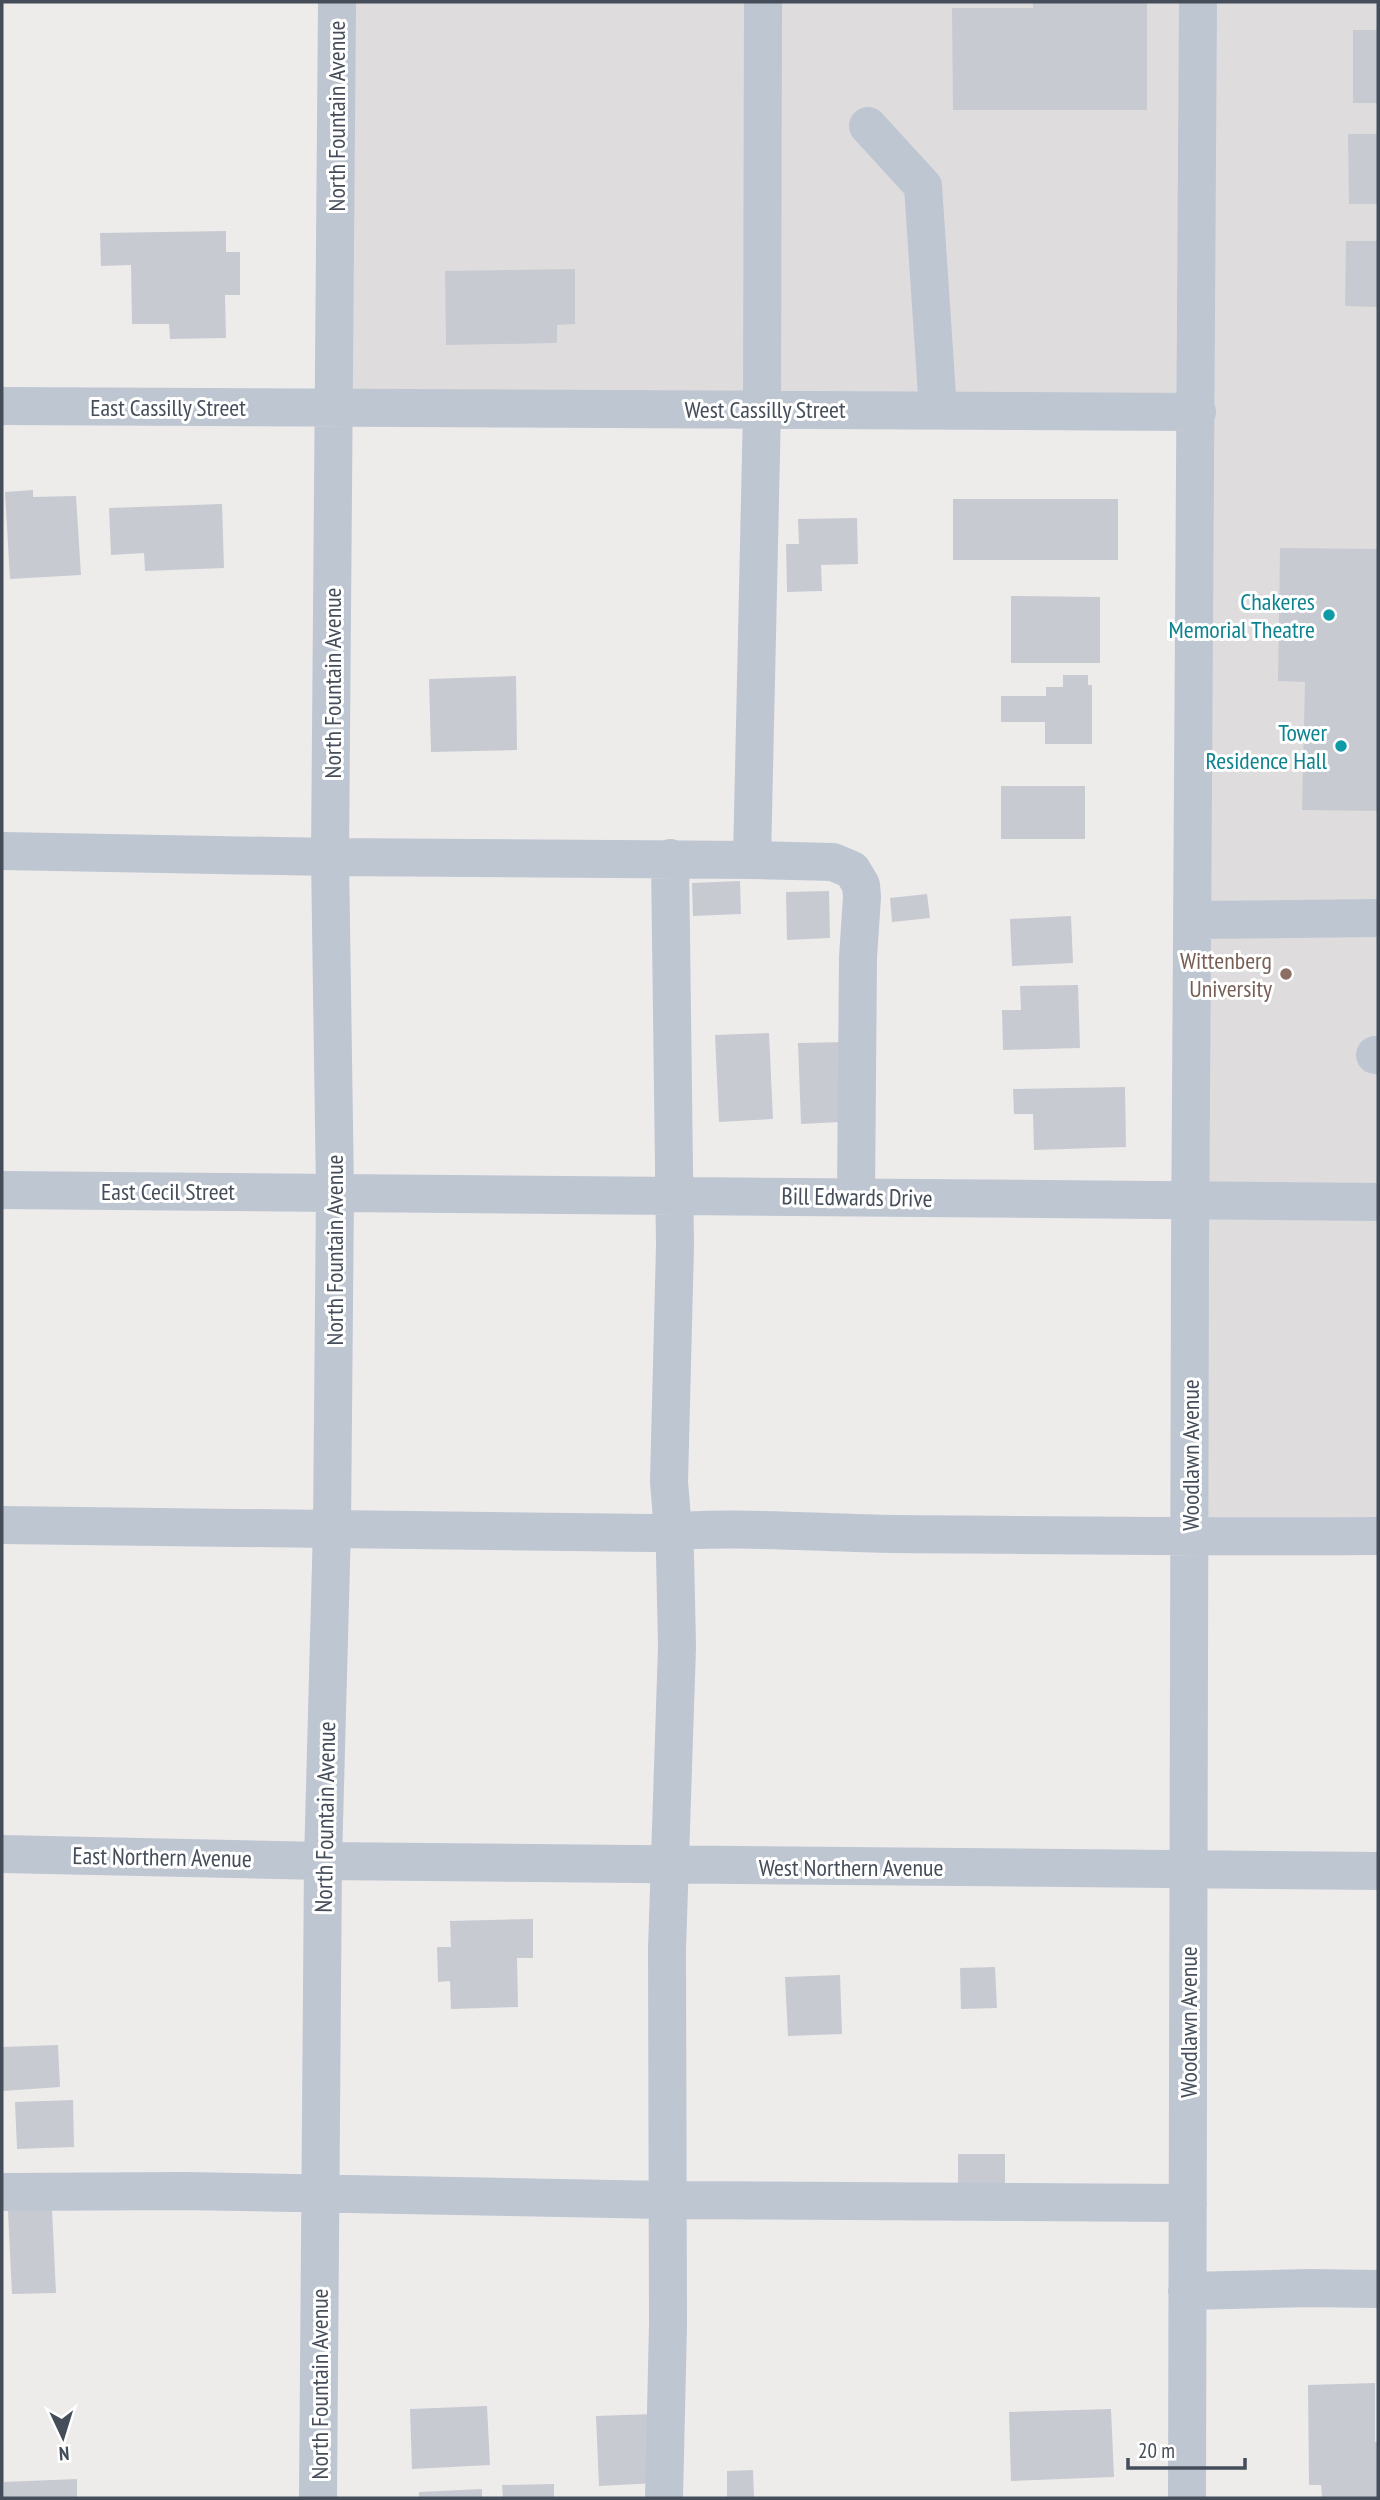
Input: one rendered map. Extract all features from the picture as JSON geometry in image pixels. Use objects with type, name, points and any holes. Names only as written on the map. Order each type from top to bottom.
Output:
[{"type":"street","name":"North Fountain Avenue","points":[[318,2498],[323,1861],[332,1527],[335,1192],[330,857],[337,2]]},
{"type":"street","points":[[752,860],[762,409],[763,2]]},
{"type":"street","name":"Woodlawn Avenue","points":[[1187,2498],[1198,2]]},
{"type":"street","points":[[868,126],[923,186],[937,410]]},
{"type":"street","name":"East Cassilly Street","points":[[2,406],[334,408]]},
{"type":"street","name":"West Cassilly Street","points":[[334,408],[1197,412]]},
{"type":"street","points":[[2,851],[833,862],[852,870],[861,885],[856,1198]]},
{"type":"street","points":[[664,2498],[668,2324],[666,2200],[669,1866],[677,1647],[669,1482],[675,1195],[670,858]]},
{"type":"street","points":[[1193,920],[1378,918]]},
{"type":"street","name":"East Cecil Street","points":[[2,1190],[335,1192]]},
{"type":"street","name":"Bill Edwards Drive","points":[[335,1192],[1378,1202]]},
{"type":"street","points":[[2,1525],[651,1533],[693,1529],[879,1534],[1378,1536]]},
{"type":"street","name":"East Northern Avenue","points":[[2,1854],[323,1861]]},
{"type":"street","name":"West Northern Avenue","points":[[323,1861],[1378,1871]]},
{"type":"street","points":[[2,2192],[184,2191],[666,2200],[1188,2203]]},
{"type":"street","points":[[1187,2291],[1378,2289]]},
{"type":"shaded area","name":"Wittenberg University","points":[[336,2],[1378,2],[1378,1536],[1190,1537],[1197,412],[334,408]]},
{"type":"building","points":[[1033,2],[1147,2],[1147,110],[953,110],[952,8],[1033,8]]},
{"type":"building","points":[[1353,30],[1378,30],[1378,103],[1353,103]]},
{"type":"building","points":[[1348,134],[1378,134],[1378,204],[1349,204]]},
{"type":"building","points":[[226,231],[226,252],[240,252],[240,295],[225,295],[226,338],[170,339],[169,324],[132,324],[131,265],[101,266],[100,233]]},
{"type":"building","points":[[1346,241],[1378,241],[1378,307],[1345,306]]},
{"type":"building","points":[[575,269],[575,324],[557,325],[557,343],[446,345],[445,271]]},
{"type":"building","points":[[33,490],[33,497],[76,496],[81,575],[10,579],[5,492]]},
{"type":"building","points":[[953,499],[1118,499],[1118,560],[953,560]]},
{"type":"building","points":[[222,504],[224,568],[145,571],[144,553],[111,555],[109,508]]},
{"type":"building","points":[[857,518],[858,564],[821,565],[822,591],[787,592],[786,544],[799,544],[798,519]]},
{"type":"building","points":[[1280,548],[1378,549],[1378,811],[1302,810],[1305,682],[1278,681]]},
{"type":"building","points":[[1011,596],[1100,597],[1100,663],[1011,663]]},
{"type":"building","points":[[1063,675],[1088,675],[1088,685],[1092,685],[1092,744],[1045,744],[1045,722],[1001,722],[1001,696],[1046,696],[1046,687],[1063,687]]},
{"type":"building","points":[[516,676],[517,750],[431,752],[429,679]]},
{"type":"building","points":[[1001,786],[1085,786],[1085,839],[1001,839]]},
{"type":"building","points":[[740,881],[741,914],[693,916],[692,883]]},
{"type":"building","points":[[829,891],[830,938],[787,940],[786,892]]},
{"type":"building","points":[[927,894],[930,918],[892,922],[890,898]]},
{"type":"building","points":[[1071,916],[1073,963],[1012,966],[1010,919]]},
{"type":"building","points":[[1078,985],[1080,1048],[1003,1050],[1002,1010],[1021,1010],[1020,986]]},
{"type":"building","points":[[769,1033],[773,1119],[719,1122],[715,1035]]},
{"type":"building","points":[[847,1042],[840,1122],[801,1124],[798,1043]]},
{"type":"building","points":[[1125,1087],[1126,1147],[1034,1150],[1033,1114],[1014,1114],[1013,1089]]},
{"type":"building","points":[[533,1919],[533,1958],[517,1958],[518,2007],[451,2009],[450,1981],[438,1982],[437,1947],[451,1947],[450,1921]]},
{"type":"building","points":[[995,1967],[997,2008],[961,2009],[960,1968]]},
{"type":"building","points":[[840,1975],[842,2034],[788,2036],[785,1977]]},
{"type":"building","points":[[58,2045],[60,2087],[3,2091],[2,2047]]},
{"type":"building","points":[[73,2100],[74,2147],[17,2149],[15,2102]]},
{"type":"building","points":[[958,2154],[1005,2154],[1005,2189],[958,2189]]},
{"type":"building","points":[[52,2209],[56,2293],[12,2294],[8,2211]]},
{"type":"building","points":[[1375,2383],[1378,2498],[1322,2498],[1321,2485],[1309,2485],[1308,2385]]},
{"type":"building","points":[[487,2406],[490,2465],[412,2469],[410,2409]]},
{"type":"building","points":[[1111,2409],[1114,2477],[1011,2481],[1009,2412]]},
{"type":"building","points":[[654,2414],[657,2483],[599,2486],[596,2416]]},
{"type":"building","points":[[753,2470],[754,2498],[727,2498],[727,2471]]},
{"type":"building","points":[[77,2479],[77,2498],[4,2498],[4,2482]]},
{"type":"building","points":[[554,2484],[554,2498],[503,2498],[502,2485]]},
{"type":"building","points":[[482,2489],[482,2498],[419,2498],[419,2492]]},
{"type":"place","name":"Chakeres Memorial Theatre","points":[[1329,615]]},
{"type":"place","name":"Tower Residence Hall","points":[[1341,746]]},
{"type":"place","name":"Wittenberg University","points":[[1286,974]]}]
